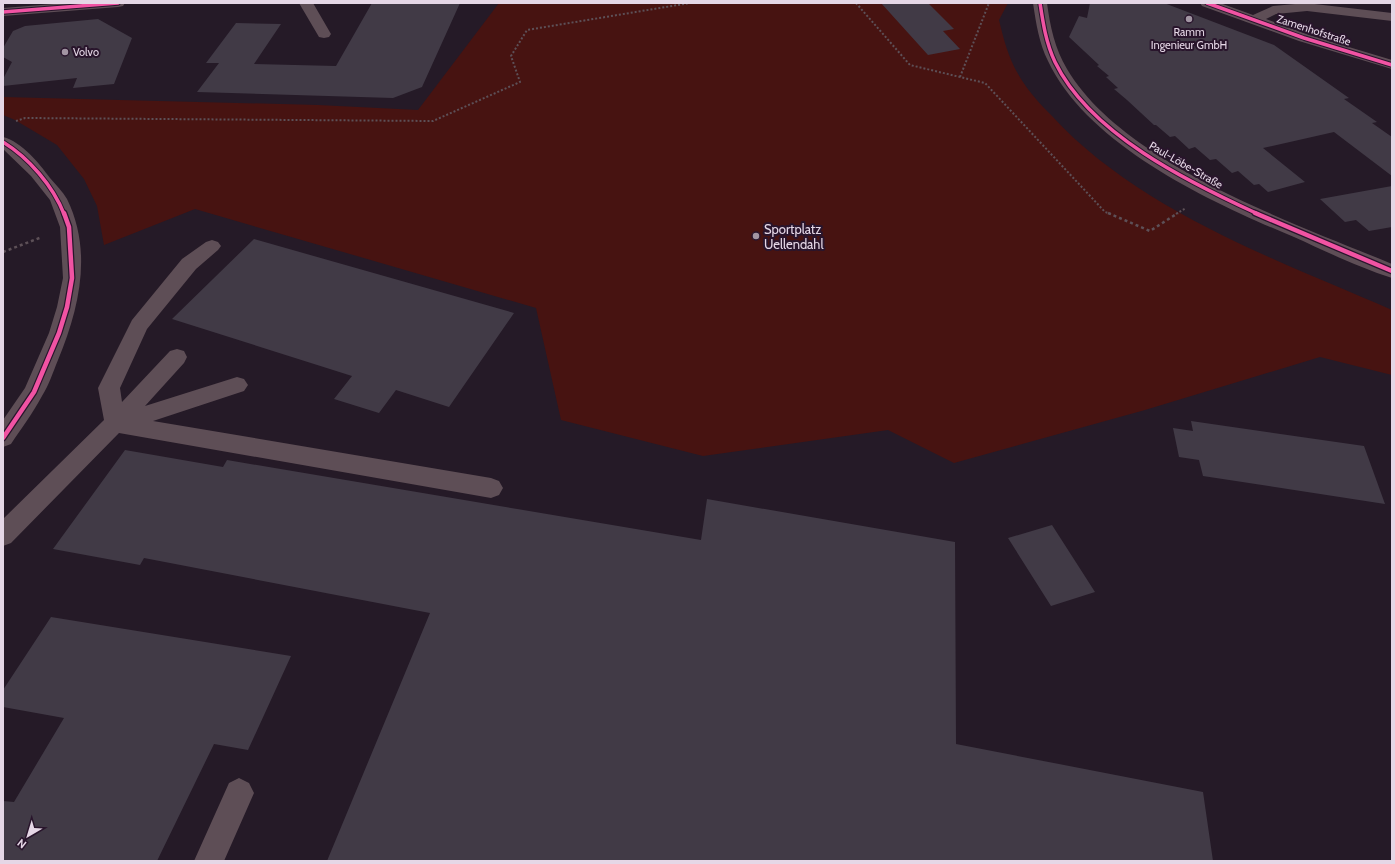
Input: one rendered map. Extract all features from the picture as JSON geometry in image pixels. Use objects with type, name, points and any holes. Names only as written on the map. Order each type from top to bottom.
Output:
[{"type":"street","points":[[3,12],[118,3]]},
{"type":"street","points":[[306,3],[324,34]]},
{"type":"street","name":"Paul-Löbe-Straße","points":[[1040,3],[1046,40],[1060,70],[1082,101],[1113,130],[1156,161],[1209,191],[1277,223],[1392,271]]},
{"type":"street","name":"Zamenhofstraße","points":[[1207,3],[1304,38],[1392,65]]},
{"type":"street","points":[[1254,20],[1273,10],[1307,8],[1392,17]]},
{"type":"street","points":[[3,142],[14,149],[37,172],[58,199],[69,227],[72,278],[67,306],[59,333],[34,392],[3,438]]},
{"type":"street","points":[[115,424],[109,388],[139,325],[189,264],[212,246]]},
{"type":"street","points":[[3,535],[115,424],[177,357]]},
{"type":"street","points":[[115,424],[237,385]]},
{"type":"street","points":[[115,424],[491,488]]},
{"type":"street","points":[[210,861],[239,793]]},
{"type":"path","points":[[13,122],[25,118],[433,121],[520,82],[511,56],[527,30],[690,3]]},
{"type":"path","points":[[856,3],[910,65],[985,83],[1105,212],[1150,231],[1179,214],[1209,191]]},
{"type":"path","points":[[960,77],[989,3]]},
{"type":"path","points":[[3,252],[69,227]]},
{"type":"shaded area","name":"Sportplatz Uellendahl","points":[[499,3],[1008,3],[999,20],[1010,58],[1024,84],[1052,116],[1087,149],[1125,179],[1167,206],[1211,230],[1302,272],[1392,310],[1392,375],[1320,357],[1145,410],[954,463],[888,430],[703,456],[561,420],[536,308],[195,209],[104,245],[97,206],[84,179],[57,145],[15,120],[3,115],[3,97],[318,105],[418,110]]},
{"type":"building","points":[[372,3],[460,3],[422,87],[393,98],[197,92],[219,63],[206,63],[236,23],[281,24],[254,64],[336,66]]},
{"type":"building","points":[[881,3],[928,3],[954,29],[943,31],[960,49],[928,55]]},
{"type":"building","points":[[1090,3],[1164,3],[1274,45],[1349,98],[1344,99],[1377,122],[1372,123],[1392,137],[1392,176],[1334,132],[1263,148],[1305,182],[1268,192],[1259,184],[1254,185],[1238,171],[1232,173],[1216,159],[1210,160],[1195,147],[1189,149],[1175,136],[1170,137],[1154,125],[1114,89],[1118,88],[1106,77],[1109,76],[1097,66],[1099,65],[1069,37],[1079,16],[1087,18]]},
{"type":"building","name":"Volvo","points":[[98,19],[132,38],[114,84],[73,88],[77,78],[3,86],[3,79],[12,62],[3,57],[3,48],[13,31],[25,26]]},
{"type":"building","points":[[1392,186],[1392,227],[1369,231],[1356,220],[1345,222],[1320,199]]},
{"type":"building","points":[[254,239],[514,313],[449,407],[396,390],[379,413],[334,399],[352,376],[172,319]]},
{"type":"building","points":[[1191,421],[1364,446],[1385,504],[1203,476],[1199,460],[1179,457],[1173,428],[1193,431]]},
{"type":"building","points":[[125,450],[223,467],[227,460],[701,540],[707,499],[955,542],[956,744],[1203,792],[1213,861],[327,861],[430,613],[144,558],[140,565],[53,549]]},
{"type":"building","points":[[1052,525],[1095,592],[1051,606],[1008,538]]},
{"type":"building","points":[[51,617],[291,656],[248,750],[214,744],[157,861],[3,861],[3,801],[14,802],[64,718],[3,707],[3,690]]},
{"type":"cycle path","points":[[3,12],[118,3]]},
{"type":"cycle path","points":[[1040,3],[1044,29],[1049,45],[1055,61],[1066,80],[1092,111],[1133,145],[1163,165],[1226,200],[1292,230],[1392,271]]},
{"type":"cycle path","points":[[1207,3],[1304,38],[1392,65]]},
{"type":"cycle path","points":[[3,142],[14,149],[37,172],[58,199],[69,227],[72,278],[67,307],[59,333],[34,392],[3,438]]},
{"type":"place","name":"Ramm Ingenieur GmbH","points":[[1189,19]]},
{"type":"place","name":"Volvo","points":[[65,52]]},
{"type":"place","name":"Sportplatz Uellendahl","points":[[756,236]]}]
